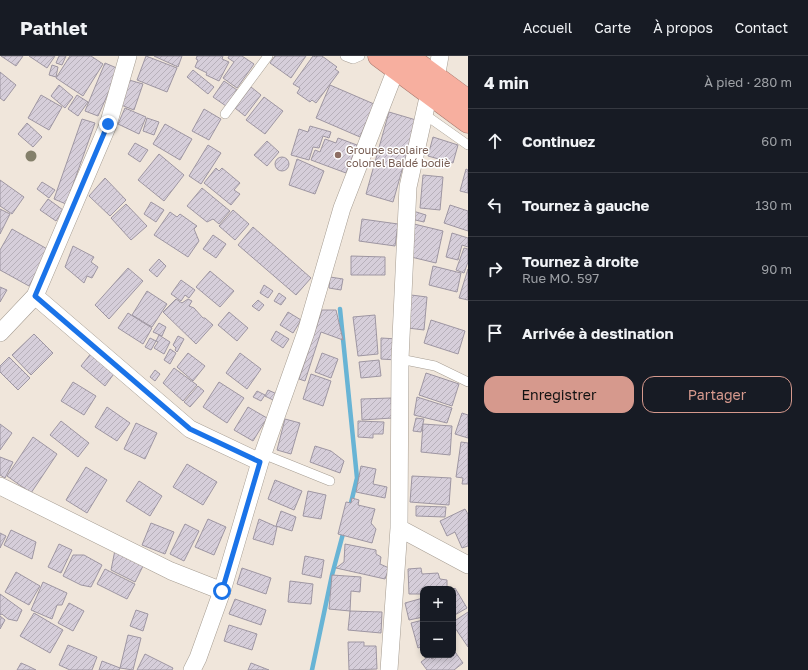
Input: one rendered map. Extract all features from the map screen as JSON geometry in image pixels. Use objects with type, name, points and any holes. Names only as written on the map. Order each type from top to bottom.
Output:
[{"type":"highway","points":[[394,60],[432,86],[468,122]]},
{"type":"highway","points":[[432,86],[468,101]]},
{"type":"street","points":[[0,333],[35,296],[108,124],[128,56]]},
{"type":"street","points":[[389,670],[399,528],[400,359],[408,187],[424,114],[440,56]]},
{"type":"street","points":[[192,670],[198,658],[222,591],[262,458],[306,332],[342,208],[394,60]]},
{"type":"street","points":[[35,296],[190,429],[262,458]]},
{"type":"street","points":[[0,486],[171,571],[222,591]]},
{"type":"street","points":[[399,528],[468,565]]},
{"type":"lane","points":[[225,114],[268,56]]},
{"type":"lane","points":[[345,56],[353,58],[360,56]]},
{"type":"lane","points":[[424,114],[468,145]]},
{"type":"lane","points":[[400,359],[435,366],[468,382]]},
{"type":"lane","points":[[262,458],[330,481]]},
{"type":"building","points":[[1,56],[23,56],[16,66]]},
{"type":"building","points":[[29,56],[55,56],[47,68]]},
{"type":"building","points":[[59,56],[66,56],[62,65],[56,63]]},
{"type":"building","points":[[70,56],[91,56],[103,64],[83,96],[56,78]]},
{"type":"building","points":[[146,56],[177,68],[167,92],[137,80]]},
{"type":"building","points":[[154,56],[182,56],[178,67]]},
{"type":"building","points":[[197,56],[223,56],[222,59],[229,62],[219,81],[206,75],[207,73],[195,67],[198,60],[196,59]]},
{"type":"building","points":[[229,56],[242,56],[254,64],[237,88],[223,78],[234,62],[228,58]]},
{"type":"building","points":[[275,56],[306,56],[291,78],[270,63]]},
{"type":"building","points":[[313,56],[322,56],[337,67],[335,69],[339,72],[316,103],[312,100],[310,102],[297,93],[300,88],[293,84]]},
{"type":"building","points":[[105,63],[119,69],[98,116],[85,111]]},
{"type":"building","points":[[52,65],[58,67],[56,77],[49,75]]},
{"type":"building","points":[[193,70],[214,87],[208,94],[187,77]]},
{"type":"building","points":[[0,72],[16,85],[4,101],[0,98]]},
{"type":"building","points":[[129,80],[143,84],[134,110],[121,105]]},
{"type":"building","points":[[224,81],[237,90],[226,106],[213,97]]},
{"type":"building","points":[[59,85],[73,97],[65,108],[51,96]]},
{"type":"building","points":[[330,85],[374,104],[360,137],[316,118]]},
{"type":"building","points":[[251,87],[261,95],[245,116],[235,108]]},
{"type":"building","points":[[41,95],[62,107],[49,130],[28,118]]},
{"type":"building","points":[[77,95],[88,102],[78,116],[68,109]]},
{"type":"building","points":[[264,97],[283,111],[265,134],[246,120]]},
{"type":"building","points":[[125,108],[146,117],[139,134],[118,124]]},
{"type":"building","points":[[204,109],[221,119],[209,140],[192,131]]},
{"type":"building","points":[[389,112],[416,120],[393,202],[366,194]]},
{"type":"building","points":[[147,118],[159,122],[154,135],[143,131]]},
{"type":"building","points":[[82,119],[95,123],[66,204],[54,199]]},
{"type":"building","points":[[27,123],[42,137],[33,147],[18,134]]},
{"type":"building","points":[[165,124],[192,139],[180,160],[153,144]]},
{"type":"building","points":[[310,126],[331,132],[329,138],[323,136],[319,148],[313,147],[309,160],[291,155],[299,129],[308,132]]},
{"type":"building","points":[[433,137],[458,145],[453,163],[428,156]]},
{"type":"building","points":[[338,138],[357,145],[346,173],[311,160],[315,150],[320,152],[325,139],[336,143]]},
{"type":"building","points":[[267,141],[279,152],[267,166],[254,155]]},
{"type":"building","points":[[135,143],[148,150],[140,162],[128,154]]},
{"type":"building","points":[[208,145],[221,153],[201,184],[189,176]]},
{"type":"building","points":[[159,154],[184,175],[164,201],[138,180]]},
{"type":"building","points":[[279,157],[285,157],[289,161],[289,167],[285,171],[279,171],[275,167],[275,161]]},
{"type":"building","points":[[297,159],[324,171],[315,194],[289,185]]},
{"type":"building","points":[[216,168],[219,171],[222,168],[240,183],[234,190],[240,194],[231,205],[204,183]]},
{"type":"building","points":[[466,169],[468,170],[468,193],[460,191]]},
{"type":"building","points":[[423,175],[443,177],[440,210],[420,208]]},
{"type":"building","points":[[105,178],[126,200],[110,216],[89,196]]},
{"type":"building","points":[[0,180],[24,197],[12,214],[0,206]]},
{"type":"building","points":[[42,182],[55,190],[49,198],[37,189]]},
{"type":"building","points":[[202,188],[230,211],[219,224],[213,219],[207,222],[187,206]]},
{"type":"building","points":[[48,199],[63,210],[56,221],[40,210]]},
{"type":"building","points":[[151,202],[164,210],[156,222],[144,214]]},
{"type":"building","points":[[126,204],[147,226],[131,240],[111,218]]},
{"type":"building","points":[[450,205],[468,211],[468,231],[444,223]]},
{"type":"building","points":[[0,209],[10,214],[0,234]]},
{"type":"building","points":[[233,210],[249,224],[235,240],[219,226]]},
{"type":"building","points":[[413,211],[426,215],[424,222],[411,219]]},
{"type":"building","points":[[170,212],[177,217],[180,214],[197,226],[194,229],[199,241],[188,257],[154,235]]},
{"type":"building","points":[[362,219],[398,224],[395,246],[359,241]]},
{"type":"building","points":[[414,224],[443,231],[436,263],[407,256]]},
{"type":"building","points":[[253,227],[311,278],[296,295],[238,245]]},
{"type":"building","points":[[12,229],[49,250],[29,286],[0,270],[0,250]]},
{"type":"building","points":[[452,233],[468,238],[468,247],[462,245],[458,260],[446,257]]},
{"type":"building","points":[[213,235],[226,244],[216,258],[203,249]]},
{"type":"building","points":[[73,246],[94,257],[91,262],[98,267],[92,278],[87,276],[84,283],[65,267]]},
{"type":"building","points":[[464,248],[468,249],[468,262],[464,273],[456,270]]},
{"type":"building","points":[[351,256],[385,257],[385,275],[351,275]]},
{"type":"building","points":[[159,259],[166,266],[157,277],[149,270]]},
{"type":"building","points":[[433,266],[461,273],[457,292],[429,285]]},
{"type":"building","points":[[128,268],[143,281],[109,319],[95,305]]},
{"type":"building","points":[[468,269],[468,300],[459,298]]},
{"type":"building","points":[[210,271],[234,291],[220,307],[196,287]]},
{"type":"building","points":[[330,277],[343,279],[341,290],[329,288]]},
{"type":"building","points":[[181,280],[195,290],[189,298],[185,295],[181,301],[171,294]]},
{"type":"building","points":[[264,285],[273,291],[268,298],[260,293]]},
{"type":"building","points":[[0,287],[7,290],[0,302]]},
{"type":"building","points":[[147,291],[167,304],[152,327],[132,315]]},
{"type":"building","points":[[279,293],[286,298],[281,305],[274,301]]},
{"type":"building","points":[[411,295],[427,297],[424,330],[408,328]]},
{"type":"building","points":[[176,299],[182,303],[188,299],[192,301],[189,306],[194,308],[203,318],[213,325],[196,344],[163,312]]},
{"type":"building","points":[[258,300],[264,305],[259,311],[252,306]]},
{"type":"building","points":[[322,310],[336,310],[343,340],[321,332],[305,381],[299,379]]},
{"type":"building","points":[[229,312],[248,328],[237,341],[218,325]]},
{"type":"building","points":[[288,312],[301,320],[293,333],[280,325]]},
{"type":"building","points":[[128,313],[152,328],[143,344],[118,328]]},
{"type":"building","points":[[375,315],[378,354],[358,356],[353,317]]},
{"type":"building","points":[[431,320],[465,331],[458,354],[424,343]]},
{"type":"building","points":[[159,323],[166,327],[162,336],[153,332]]},
{"type":"building","points":[[276,331],[289,339],[283,348],[271,340]]},
{"type":"building","points":[[34,334],[53,353],[31,375],[12,355]]},
{"type":"building","points":[[159,335],[170,342],[164,354],[154,348],[158,342],[156,341]]},
{"type":"building","points":[[178,336],[184,339],[177,352],[173,345]]},
{"type":"building","points":[[150,338],[156,341],[151,350],[145,347]]},
{"type":"building","points":[[381,338],[398,339],[397,360],[381,359]]},
{"type":"building","points":[[170,349],[176,353],[170,364],[164,360]]},
{"type":"building","points":[[92,352],[116,371],[105,386],[81,366]]},
{"type":"building","points":[[188,353],[205,366],[193,381],[177,367]]},
{"type":"building","points":[[240,353],[261,369],[247,389],[226,373]]},
{"type":"building","points":[[322,353],[338,359],[331,378],[315,372]]},
{"type":"building","points":[[9,357],[30,378],[18,390],[0,372],[0,366]]},
{"type":"building","points":[[379,360],[381,376],[361,378],[359,362]]},
{"type":"building","points":[[174,368],[197,385],[183,401],[163,383]]},
{"type":"building","points":[[155,370],[160,374],[155,381],[150,377]]},
{"type":"building","points":[[426,373],[459,384],[452,406],[419,395]]},
{"type":"building","points":[[311,374],[331,381],[323,406],[303,399]]},
{"type":"building","points":[[73,382],[96,396],[84,415],[61,401]]},
{"type":"building","points":[[219,382],[244,398],[227,423],[203,407]]},
{"type":"building","points":[[198,386],[204,391],[190,407],[184,402]]},
{"type":"building","points":[[268,390],[277,394],[273,400],[265,396]]},
{"type":"building","points":[[257,391],[265,395],[261,401],[253,397]]},
{"type":"building","points":[[417,397],[452,408],[447,423],[414,415]]},
{"type":"building","points":[[391,398],[392,418],[362,420],[361,399]]},
{"type":"building","points":[[107,407],[130,423],[117,441],[95,427]]},
{"type":"building","points":[[248,407],[267,418],[253,441],[234,430]]},
{"type":"building","points":[[462,413],[468,415],[468,438],[455,434]]},
{"type":"building","points":[[416,418],[424,419],[421,432],[413,431]]},
{"type":"building","points":[[285,419],[300,423],[291,454],[277,450]]},
{"type":"building","points":[[61,421],[89,443],[78,457],[50,435]]},
{"type":"building","points":[[358,421],[384,422],[383,434],[373,434],[373,438],[358,437]]},
{"type":"building","points":[[136,423],[157,433],[145,459],[124,449]]},
{"type":"building","points":[[0,424],[12,433],[0,450]]},
{"type":"building","points":[[423,424],[452,426],[450,455],[421,452]]},
{"type":"building","points":[[33,437],[57,454],[31,493],[7,476]]},
{"type":"building","points":[[461,442],[468,443],[468,484],[462,484],[463,478],[456,477]]},
{"type":"building","points":[[315,446],[331,451],[344,461],[340,473],[310,462]]},
{"type":"building","points":[[0,457],[13,462],[5,478],[0,475]]},
{"type":"building","points":[[187,464],[217,482],[203,505],[173,487]]},
{"type":"building","points":[[361,466],[376,469],[373,484],[387,487],[385,498],[356,492]]},
{"type":"building","points":[[86,467],[107,480],[87,513],[66,500]]},
{"type":"building","points":[[412,476],[451,478],[449,505],[410,502]]},
{"type":"building","points":[[275,480],[302,491],[294,510],[268,499]]},
{"type":"building","points":[[139,481],[162,496],[150,516],[126,501]]},
{"type":"building","points":[[308,491],[326,495],[321,519],[303,516]]},
{"type":"building","points":[[352,498],[359,500],[358,505],[375,509],[371,523],[376,529],[372,543],[338,534],[346,502],[351,503]]},
{"type":"building","points":[[416,506],[446,507],[445,517],[416,516]]},
{"type":"building","points":[[465,509],[468,514],[468,546],[462,548],[455,532],[447,536],[440,521]]},
{"type":"building","points":[[281,511],[296,517],[292,531],[276,526]]},
{"type":"building","points":[[208,519],[226,527],[214,555],[195,547]]},
{"type":"building","points":[[259,519],[277,527],[273,545],[253,539]]},
{"type":"building","points":[[151,523],[174,532],[165,554],[142,545]]},
{"type":"building","points":[[185,524],[199,531],[184,561],[170,554]]},
{"type":"building","points":[[11,530],[36,542],[32,559],[4,545]]},
{"type":"building","points":[[0,533],[6,536],[0,548]]},
{"type":"building","points":[[59,544],[72,550],[61,573],[48,567]]},
{"type":"building","points":[[345,544],[376,550],[376,554],[381,557],[380,564],[389,568],[385,579],[336,568],[344,562]]},
{"type":"building","points":[[115,550],[143,566],[135,582],[111,570]]},
{"type":"building","points":[[73,555],[84,555],[102,565],[91,587],[81,585],[63,576]]},
{"type":"building","points":[[305,556],[324,560],[321,578],[302,574]]},
{"type":"building","points":[[242,568],[271,578],[266,594],[237,584]]},
{"type":"building","points":[[421,568],[422,574],[438,573],[440,579],[447,580],[447,586],[420,586],[420,594],[409,594],[408,569]]},
{"type":"building","points":[[105,569],[135,584],[127,599],[97,584]]},
{"type":"building","points":[[16,572],[40,586],[29,605],[5,592]]},
{"type":"building","points":[[332,575],[361,577],[360,592],[351,591],[350,611],[329,609]]},
{"type":"building","points":[[290,581],[313,584],[311,604],[288,602]]},
{"type":"building","points":[[43,582],[67,593],[62,605],[57,605],[52,619],[31,610]]},
{"type":"building","points":[[456,590],[467,608],[456,614]]},
{"type":"building","points":[[0,594],[22,610],[17,621],[8,619],[2,614],[0,615]]},
{"type":"building","points":[[235,599],[266,610],[261,625],[229,614]]},
{"type":"building","points":[[420,599],[420,618],[409,620],[405,603]]},
{"type":"building","points":[[69,603],[84,611],[73,631],[58,623]]},
{"type":"building","points":[[136,610],[148,614],[143,631],[130,626]]},
{"type":"building","points":[[350,611],[382,612],[381,633],[348,630]]},
{"type":"building","points":[[468,612],[468,647],[456,629],[456,620]]},
{"type":"building","points":[[34,613],[63,630],[50,653],[20,636]]},
{"type":"building","points":[[0,616],[5,620],[0,629]]},
{"type":"building","points":[[420,621],[420,647],[418,648],[411,623]]},
{"type":"building","points":[[229,625],[257,634],[252,650],[224,641]]},
{"type":"building","points":[[128,635],[141,638],[133,670],[120,668]]},
{"type":"building","points":[[348,642],[364,642],[364,646],[376,646],[377,669],[349,670]]},
{"type":"building","points":[[68,645],[97,657],[92,670],[70,670],[59,665]]},
{"type":"building","points":[[456,653],[463,663],[454,670],[427,670],[421,662],[426,658],[456,658]]},
{"type":"building","points":[[145,654],[173,668],[172,670],[137,670]]},
{"type":"building","points":[[102,661],[120,668],[119,670],[99,670]]},
{"type":"building","points":[[21,663],[28,666],[36,670],[17,670]]},
{"type":"building","points":[[251,663],[269,670],[248,670]]},
{"type":"waterway","points":[[340,309],[357,478],[350,507]]},
{"type":"waterway","points":[[312,670],[332,575],[344,530]]},
{"type":"place","name":"Groupe scolaire colonel Baldé bodiè","points":[[338,155]]},
{"type":"route","points":[[108,124],[35,296],[190,429],[260,462],[222,591]]}]
